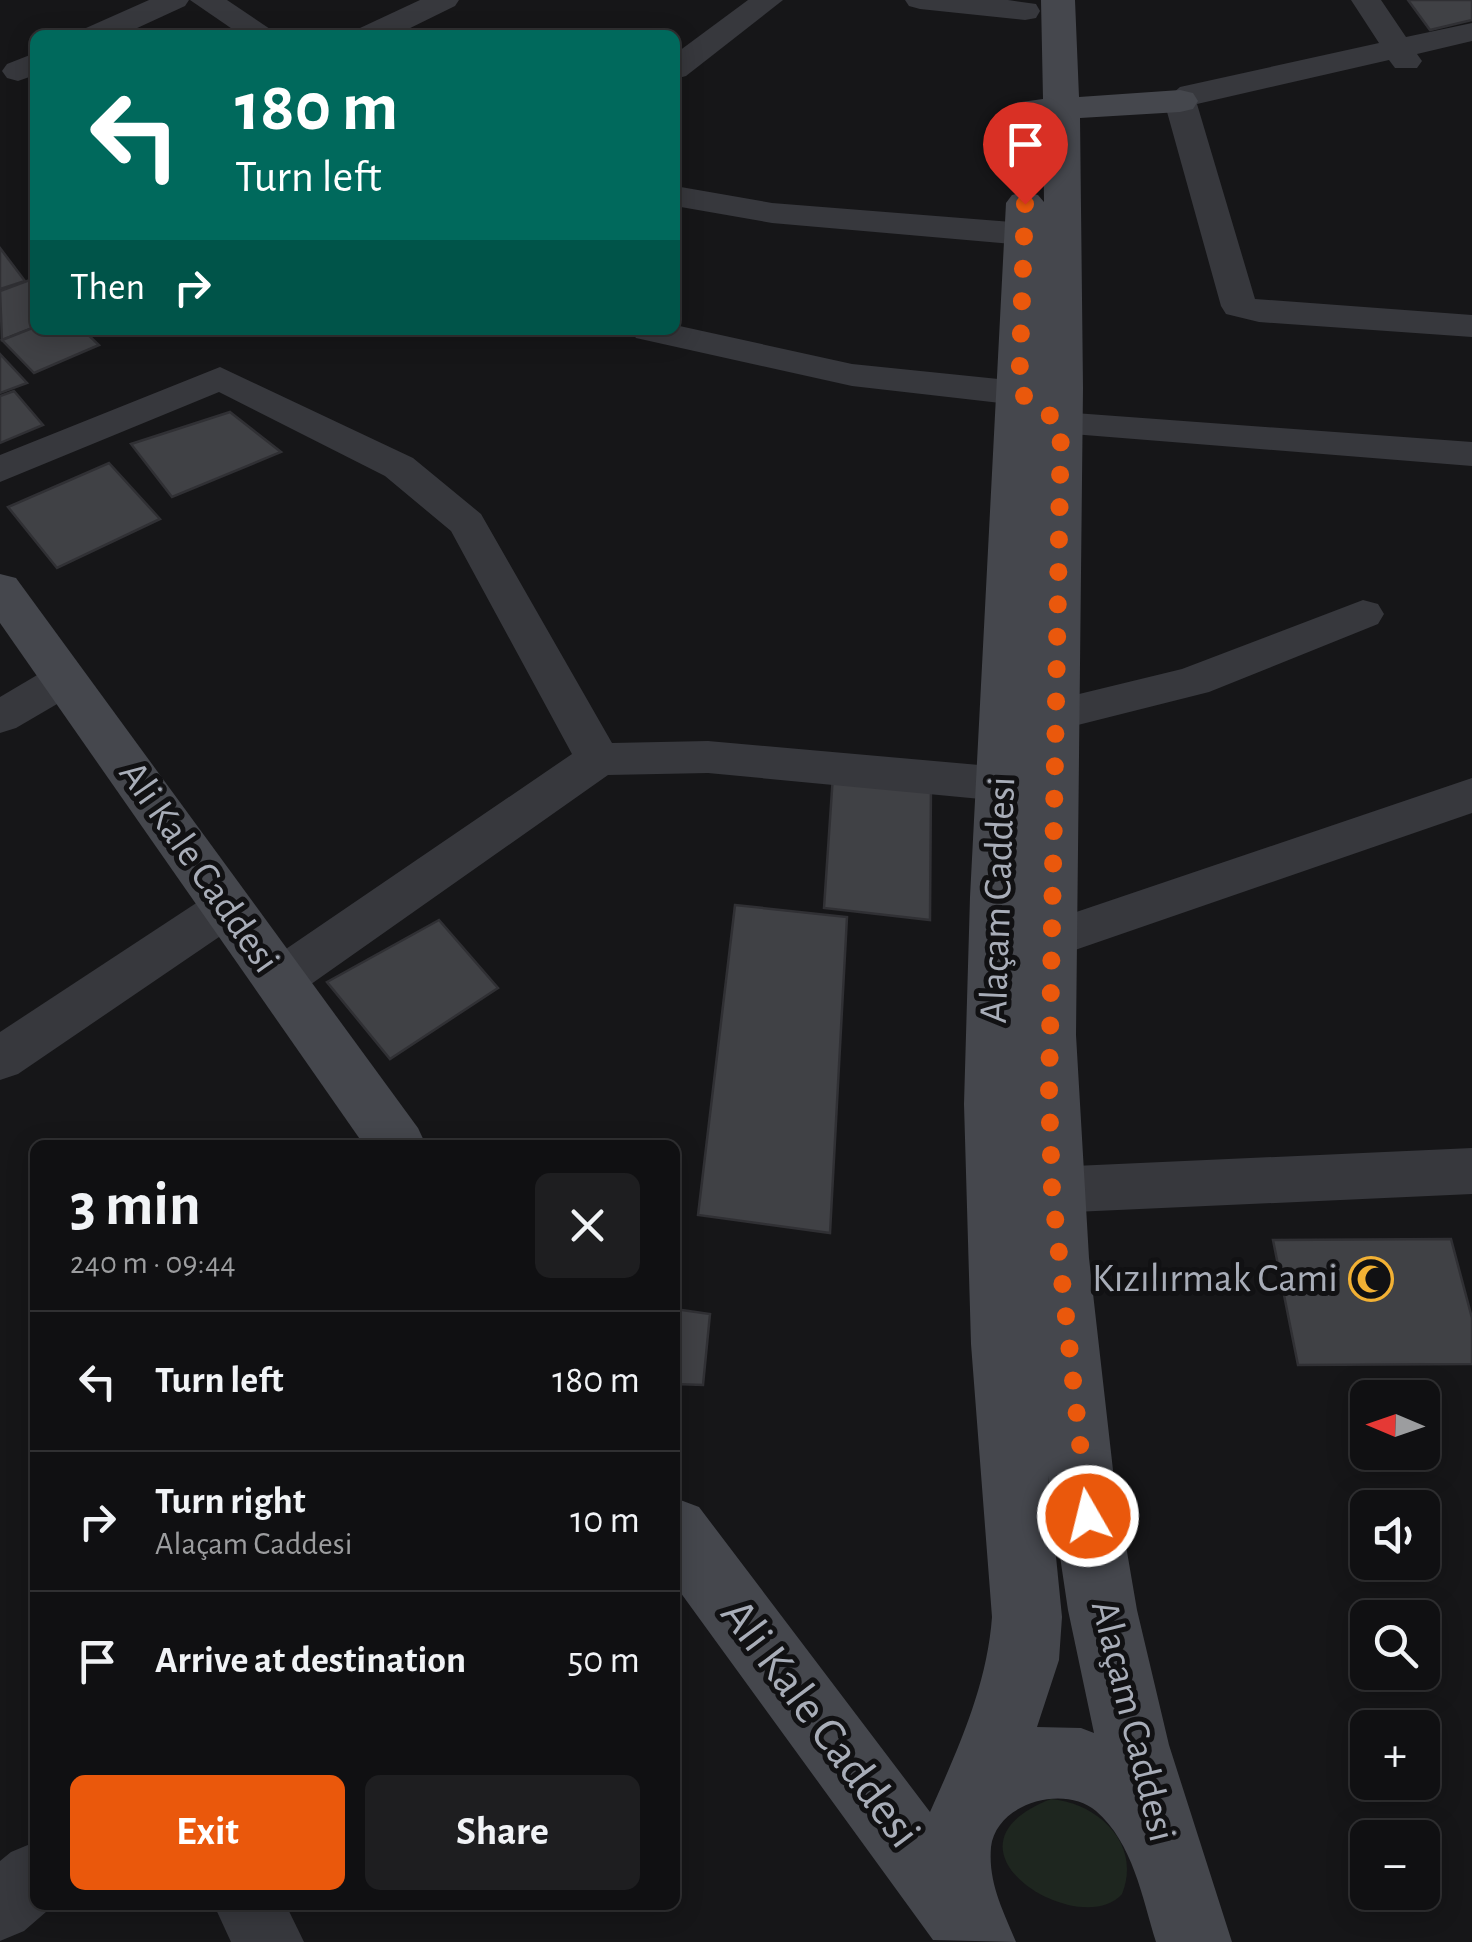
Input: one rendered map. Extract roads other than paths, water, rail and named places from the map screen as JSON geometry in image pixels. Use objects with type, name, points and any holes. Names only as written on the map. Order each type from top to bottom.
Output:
[{"type":"main road","name":"Alaçam Caddesi","points":[[971,1930],[956,1898],[952,1858],[961,1822],[980,1791],[1024,1660],[1027,1616],[1003,1344],[995,1200],[996,936],[1002,784],[1032,419],[1044,112],[1036,4]]},
{"type":"main road","points":[[1044,112],[1180,102]]},
{"type":"main road","name":"Alaçam Caddesi","points":[[1044,112],[1025,234],[1032,419],[1054,715],[1049,940],[1052,1190],[1083,1488],[1097,1572],[1132,1742],[1194,1942]]},
{"type":"main road","name":"Ali Kale Caddesi","points":[[0,589],[393,1140]]},
{"type":"main road","points":[[996,936],[1049,940]]},
{"type":"main road","name":"Ali Kale Caddesi","points":[[680,1537],[971,1930]]},
{"type":"main road","points":[[980,1791],[993,1779],[1024,1764],[1060,1762],[1095,1770],[1112,1780],[1140,1806],[1161,1840],[1168,1861],[1171,1905],[1159,1942]]},
{"type":"street","points":[[108,30],[174,0]]},
{"type":"street","points":[[205,0],[256,30]]},
{"type":"street","points":[[381,30],[444,0]]},
{"type":"street","points":[[680,65],[768,0]]},
{"type":"street","points":[[920,0],[1036,4]]},
{"type":"street","points":[[1366,0],[1402,54]]},
{"type":"street","points":[[1472,32],[1402,54],[1190,94],[1180,102],[1238,306],[1259,311],[1472,326]]},
{"type":"street","points":[[680,197],[772,213],[1025,234]]},
{"type":"street","points":[[672,335],[1032,419],[1472,454]]},
{"type":"street","points":[[0,470],[220,378],[399,467],[467,523],[598,759]]},
{"type":"street","points":[[1054,715],[1193,681],[1363,614]]},
{"type":"street","points":[[0,717],[65,679]]},
{"type":"street","points":[[279,980],[598,759],[708,757],[1002,784]]},
{"type":"street","points":[[1049,940],[1472,795]]},
{"type":"street","points":[[0,1059],[227,907]]},
{"type":"street","points":[[1052,1190],[1472,1171]]},
{"type":"street","points":[[0,1907],[30,1880]]},
{"type":"street","points":[[251,1910],[269,1942]]},
{"type":"place","name":"Kızılırmak Cami","points":[[1371,1279]]}]
